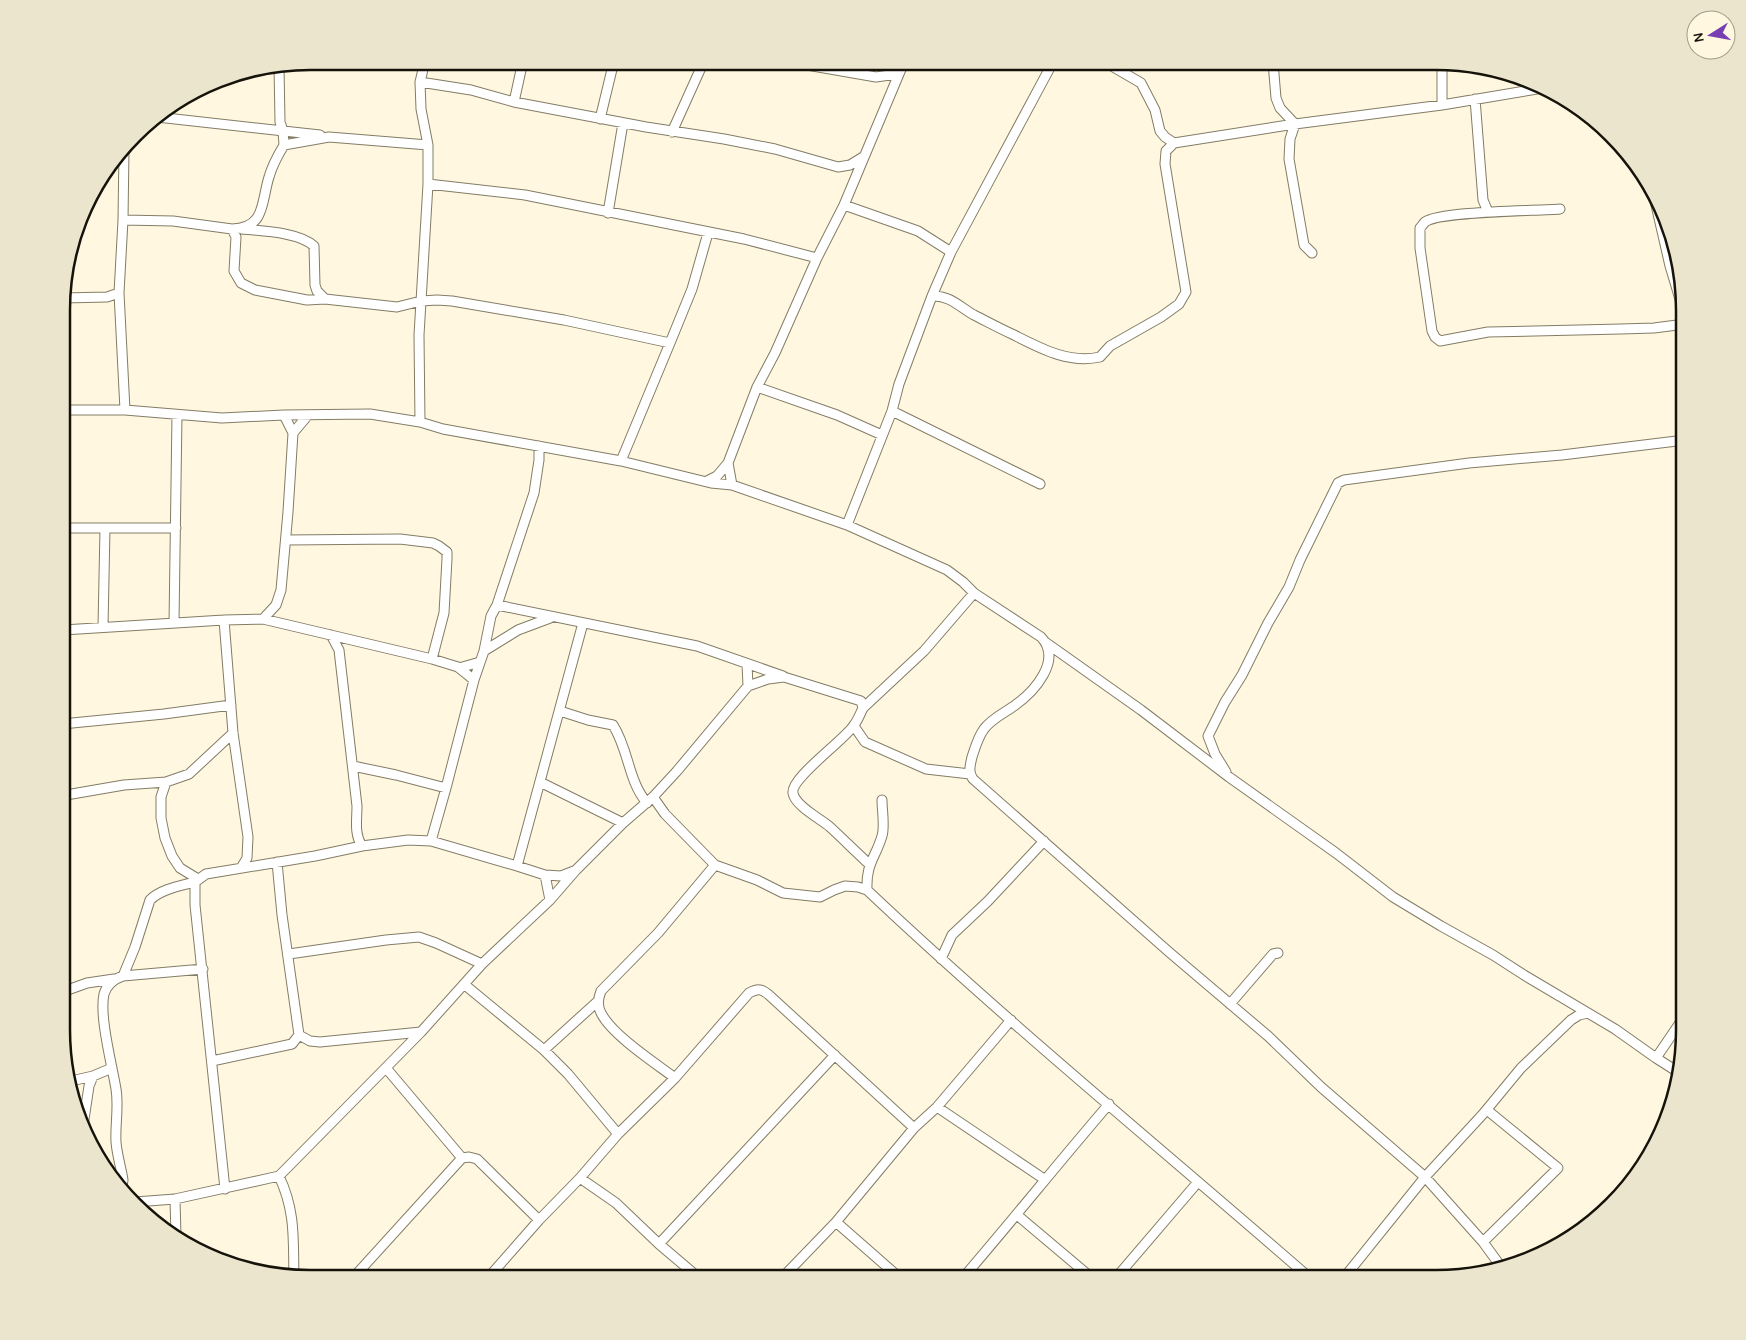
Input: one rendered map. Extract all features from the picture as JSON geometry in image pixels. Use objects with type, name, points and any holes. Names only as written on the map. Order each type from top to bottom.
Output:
[{"type":"street","points":[[420,422],[421,301],[428,184],[428,145],[421,109],[420,82],[423,70]]},
{"type":"street","points":[[514,102],[521,70]]},
{"type":"street","points":[[600,119],[612,70]]},
{"type":"street","points":[[672,132],[700,70]]},
{"type":"street","points":[[833,70],[876,77],[897,74]]},
{"type":"street","points":[[707,481],[717,476],[728,463],[757,387],[775,353],[817,258],[844,205],[899,70]]},
{"type":"street","points":[[847,525],[892,411],[899,384],[932,296],[951,252],[1049,70]]},
{"type":"street","points":[[1119,70],[1141,83],[1155,110],[1160,131],[1174,143]]},
{"type":"street","points":[[1274,70],[1276,98],[1280,108],[1296,124]]},
{"type":"street","points":[[1442,70],[1442,105]]},
{"type":"street","points":[[242,228],[252,224],[260,215],[269,176],[284,145],[280,122],[279,72]]},
{"type":"street","points":[[420,82],[471,90],[514,102],[600,119],[775,149],[838,168],[850,165],[863,157]]},
{"type":"street","points":[[932,296],[943,296],[973,314],[1050,354],[1066,358],[1084,359],[1100,357],[1110,346],[1161,317],[1179,304],[1186,292],[1165,164],[1166,151],[1174,143],[1296,124],[1442,105],[1532,90]]},
{"type":"street","points":[[1474,99],[1483,200],[1488,212]]},
{"type":"street","points":[[167,118],[329,137],[428,145]]},
{"type":"street","points":[[608,213],[623,123]]},
{"type":"street","points":[[1296,124],[1290,139],[1289,158],[1304,245],[1312,253]]},
{"type":"street","points":[[284,145],[329,137]]},
{"type":"street","points":[[124,159],[119,293],[125,410]]},
{"type":"street","points":[[428,184],[525,195],[777,246],[817,258]]},
{"type":"street","points":[[844,205],[918,231],[951,252]]},
{"type":"street","points":[[1560,210],[1488,212],[1437,218],[1426,222],[1420,228],[1420,248],[1432,331],[1435,337],[1440,341],[1488,332],[1629,329],[1676,325]]},
{"type":"street","points":[[123,220],[173,221],[232,229],[242,228],[288,235],[309,241],[314,246],[315,285],[317,291],[325,299]]},
{"type":"street","points":[[1661,227],[1674,279]]},
{"type":"street","points":[[232,229],[236,237],[234,271],[241,283],[268,294],[307,300],[325,299],[397,307],[421,301],[452,301],[564,320],[670,343]]},
{"type":"street","points":[[621,461],[692,289],[708,233]]},
{"type":"street","points":[[71,298],[107,297],[119,293]]},
{"type":"street","points":[[757,387],[837,415],[882,435]]},
{"type":"street","points":[[70,410],[125,410],[222,418],[370,414],[420,422],[443,429],[621,461],[732,485],[847,525],[947,570],[974,593],[1041,637],[1048,647],[1049,660],[1046,670],[1036,685],[1016,705],[988,724],[984,729],[974,750],[970,774],[973,779],[1169,952],[1268,1036],[1321,1087],[1425,1177],[1483,1242],[1498,1262]]},
{"type":"street","points":[[892,411],[1040,484]]},
{"type":"street","points":[[174,623],[177,415]]},
{"type":"street","points":[[264,619],[276,605],[281,590],[286,540],[293,433],[284,415]]},
{"type":"street","points":[[293,433],[308,415]]},
{"type":"street","points":[[1230,777],[1215,754],[1208,736],[1289,587],[1300,560],[1338,483],[1344,480],[1468,463],[1562,455],[1676,441]]},
{"type":"street","points":[[430,841],[474,680],[484,652],[491,616],[497,605],[534,493],[539,446]]},
{"type":"street","points":[[728,463],[732,485]]},
{"type":"street","points":[[70,528],[176,528]]},
{"type":"street","points":[[103,627],[105,528]]},
{"type":"street","points":[[286,540],[400,540],[433,543],[440,546],[446,552],[448,559],[444,613],[432,659]]},
{"type":"street","points":[[869,864],[828,825],[797,801],[793,793],[794,786],[854,726],[863,708],[924,651],[974,593]]},
{"type":"street","points":[[497,605],[551,618],[697,646],[784,677],[860,701],[863,708]]},
{"type":"street","points":[[484,652],[518,630],[551,618]]},
{"type":"street","points":[[70,629],[264,619],[432,659],[459,668],[474,680]]},
{"type":"street","points":[[224,620],[233,733],[248,837],[247,858],[241,868]]},
{"type":"street","points":[[517,866],[583,623]]},
{"type":"street","points":[[331,634],[339,650],[357,806],[356,831],[357,839],[362,846]]},
{"type":"street","points":[[339,650],[351,639]]},
{"type":"street","points":[[1045,642],[1141,710],[1404,904],[1616,1029],[1673,1069]]},
{"type":"street","points":[[459,668],[480,662]]},
{"type":"street","points":[[748,664],[748,686]]},
{"type":"street","points":[[142,1201],[175,1199],[279,1176],[421,1032],[482,964],[550,900],[576,870],[623,823],[650,800],[677,771],[748,686],[768,679],[784,677]]},
{"type":"street","points":[[70,723],[231,705]]},
{"type":"street","points":[[560,711],[588,720],[613,725],[624,745],[634,782],[715,865],[757,880],[784,893],[820,897],[845,886],[867,890],[941,959],[1301,1270]]},
{"type":"street","points":[[854,726],[865,742],[926,769],[970,774]]},
{"type":"street","points":[[70,794],[124,785],[166,782],[189,774],[233,733]]},
{"type":"street","points":[[353,766],[446,788]]},
{"type":"street","points":[[166,782],[161,797],[161,818],[165,838],[172,856],[180,868],[197,881]]},
{"type":"street","points":[[540,782],[623,823]]},
{"type":"street","points":[[867,890],[869,864],[883,834],[882,800]]},
{"type":"street","points":[[123,1179],[116,1141],[118,1108],[103,1004],[108,986],[119,978],[135,947],[150,900],[154,896],[164,890],[197,881],[206,874],[315,856],[362,846],[408,840],[430,841],[517,866],[544,876],[561,876],[576,870]]},
{"type":"street","points":[[941,959],[952,935],[988,901],[1044,841]]},
{"type":"street","points":[[212,1061],[292,1044],[299,1035],[282,915],[277,862]]},
{"type":"street","points":[[675,1078],[610,1025],[601,1014],[598,1001],[601,990],[658,932],[715,865]]},
{"type":"street","points":[[544,876],[550,900]]},
{"type":"street","points":[[197,881],[195,905],[226,1189]]},
{"type":"street","points":[[289,954],[386,940],[419,938],[436,943],[482,964]]},
{"type":"street","points":[[1230,1004],[1273,954],[1278,952]]},
{"type":"street","points":[[70,989],[87,983],[119,978],[203,969]]},
{"type":"street","points":[[96,982],[105,992]]},
{"type":"street","points":[[464,985],[544,1050],[568,1074],[618,1134]]},
{"type":"street","points":[[496,1270],[618,1134],[675,1078],[749,993],[756,989],[762,989],[770,995],[914,1128]]},
{"type":"street","points":[[544,1050],[598,1001]]},
{"type":"street","points":[[1350,1270],[1425,1177],[1521,1068],[1558,1030],[1579,1015],[1588,1013]]},
{"type":"street","points":[[790,1270],[836,1222],[914,1128],[937,1107],[1011,1020]]},
{"type":"street","points":[[1656,1058],[1676,1029]]},
{"type":"street","points":[[299,1035],[310,1041],[320,1042],[421,1032]]},
{"type":"street","points":[[658,1244],[835,1055]]},
{"type":"street","points":[[76,1080],[93,1076],[112,1068]]},
{"type":"street","points":[[386,1068],[462,1158]]},
{"type":"street","points":[[85,1113],[89,1086],[93,1076]]},
{"type":"street","points":[[969,1270],[1109,1104]]},
{"type":"street","points":[[937,1107],[1044,1179]]},
{"type":"street","points":[[1483,1242],[1558,1168],[1486,1110]]},
{"type":"street","points":[[362,1270],[462,1158],[477,1159],[540,1220]]},
{"type":"street","points":[[279,1176],[291,1208],[294,1269]]},
{"type":"street","points":[[580,1178],[616,1203],[658,1244],[689,1270]]},
{"type":"street","points":[[1123,1270],[1198,1182]]},
{"type":"street","points":[[175,1199],[176,1229]]},
{"type":"street","points":[[1017,1215],[1082,1270]]},
{"type":"street","points":[[836,1222],[892,1270]]}]
